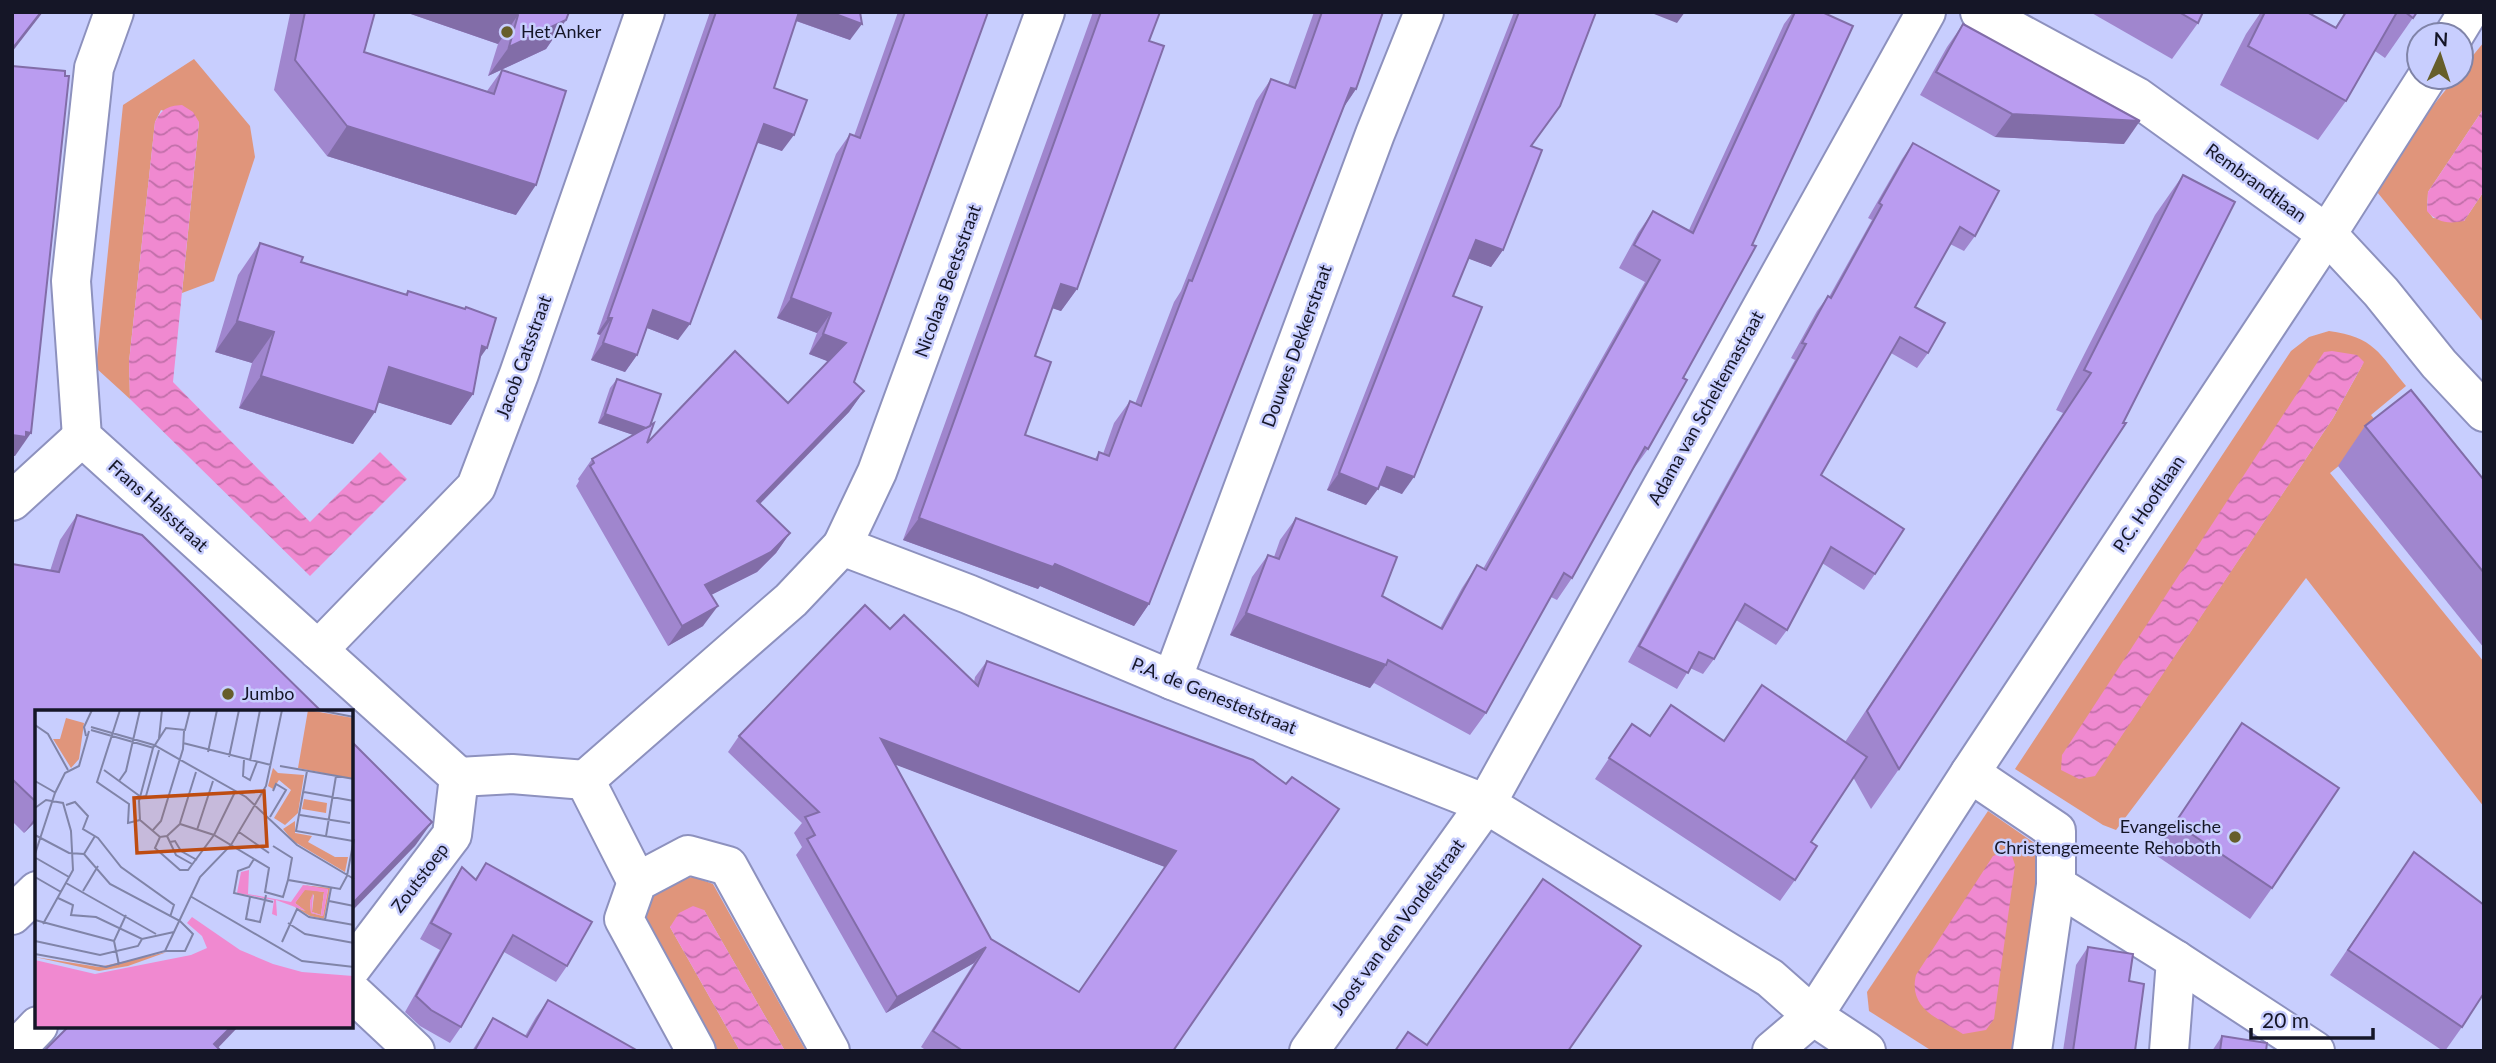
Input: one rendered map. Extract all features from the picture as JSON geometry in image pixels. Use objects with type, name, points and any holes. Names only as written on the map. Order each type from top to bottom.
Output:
[{"type":"street","points":[[12,501],[82,437],[71,281],[94,68],[114,12]]},
{"type":"street","name":"Jacob Catsstraat","points":[[318,650],[476,487],[519,374],[645,12]]},
{"type":"street","name":"Nicolaas Beetsstraat","points":[[842,546],[877,472],[1045,12]]},
{"type":"street","name":"Douwes Dekkerstraat","points":[[1172,680],[1375,134],[1424,12]]},
{"type":"street","name":"Adama van Scheltemastraat","points":[[1486,804],[1926,12]]},
{"type":"street","name":"Rembrandtlaan","points":[[1980,12],[2137,97],[2327,234],[2381,292],[2439,364],[2484,412]]},
{"type":"street","name":"P.C. Hooftlaan","points":[[1772,1051],[1813,1016],[2418,91]]},
{"type":"street","name":"Frans Halsstraat","points":[[82,437],[459,777]]},
{"type":"street","points":[[459,777],[512,774],[586,780],[791,600],[842,546]]},
{"type":"street","name":"P.A. de Genestetstraat","points":[[842,546],[968,594],[1172,680],[1486,804],[1770,978],[1813,1016],[1866,1051]]},
{"type":"street","points":[[1970,773],[2056,831],[2056,885],[2032,1051]]},
{"type":"street","name":"Zoutstoep","points":[[354,964],[452,835],[459,777]]},
{"type":"street","points":[[586,780],[637,882]]},
{"type":"street","name":"Joost van den Vondelstraat","points":[[1309,1051],[1486,804]]},
{"type":"street","points":[[696,1051],[624,919],[637,882],[688,855],[728,866],[830,1051]]},
{"type":"street","points":[[2056,885],[2176,960],[2307,1048]]},
{"type":"street","points":[[12,915],[35,893]]},
{"type":"street","points":[[2169,1051],[2176,960]]},
{"type":"street","points":[[354,994],[415,1051]]},
{"type":"street","points":[[14,1051],[36,1028]]},
{"type":"shaded area","points":[[2484,42],[2484,108],[2428,192],[2427,210],[2433,218],[2464,221],[2484,191],[2484,323],[2373,187],[2376,177],[2445,91],[2475,91],[2475,53]]},
{"type":"shaded area","points":[[194,59],[250,126],[255,157],[214,281],[182,293],[199,122],[161,110],[155,122],[129,362],[130,399],[96,368],[123,105]]},
{"type":"shaded area","points":[[2329,331],[2366,342],[2382,356],[2406,386],[2371,415],[2383,430],[2330,473],[2484,662],[2484,807],[2306,578],[2116,830],[2103,825],[2015,769],[2291,351],[2309,337]],"holes":[[[2364,362],[2333,418],[2095,775]]]},
{"type":"shaded area","points":[[1988,811],[2043,849],[2019,1051],[1932,1051],[1869,1011],[1867,992]]},
{"type":"shaded area","points":[[694,877],[713,884],[806,1051],[785,1051],[704,910],[670,927],[740,1051],[711,1051],[639,916],[648,900],[660,889],[676,881]]},
{"type":"water","points":[[182,105],[193,112],[199,122],[173,382],[310,522],[380,452],[407,479],[310,576],[130,399],[129,362],[155,122],[166,109]]},
{"type":"water","points":[[2484,108],[2484,191],[2464,221],[2439,220],[2427,211],[2428,192]]},
{"type":"water","points":[[2324,352],[2357,355],[2364,362],[2333,418],[2095,776],[2079,779],[2061,770],[2062,755]]},
{"type":"water","points":[[2002,853],[2012,856],[2015,865],[1994,1019],[1986,1030],[1963,1034],[1935,1017],[1921,1004],[1916,996],[1916,975],[1993,856]]},
{"type":"water","points":[[693,906],[704,910],[785,1051],[740,1051],[670,927],[679,913]]},
{"type":"building","points":[[12,12],[41,12],[12,49]]},
{"type":"building","points":[[305,12],[375,12],[364,52],[494,94],[502,70],[566,91],[536,185],[347,126],[295,60]]},
{"type":"building","points":[[511,12],[569,12],[566,20],[509,47],[518,15]]},
{"type":"building","points":[[716,12],[799,12],[774,88],[807,100],[794,135],[764,124],[690,324],[653,310],[637,355],[603,343],[612,318],[608,318]]},
{"type":"building","points":[[830,12],[860,12],[862,24]]},
{"type":"building","points":[[905,12],[988,12],[854,382],[864,391],[757,501],[790,533],[771,552],[705,585],[718,606],[682,626],[590,466],[594,463],[592,459],[654,423],[647,443],[735,351],[788,403],[846,343],[823,334],[831,313],[791,298],[850,134],[860,138]]},
{"type":"building","points":[[1101,12],[1160,12],[1149,41],[1164,46],[1077,289],[1061,284],[1035,356],[1051,362],[1025,435],[1097,460],[1099,452],[1109,456],[1130,401],[1141,406],[1271,79],[1295,88],[1322,12],[1383,12],[1356,89],[1351,88],[1149,604],[1055,564],[1053,567],[919,518]]},
{"type":"building","points":[[1519,12],[1596,12],[1560,106],[1531,146],[1542,150],[1503,250],[1476,240],[1453,296],[1482,307],[1414,477],[1387,467],[1378,489],[1339,473]]},
{"type":"building","points":[[1795,12],[1822,12],[1853,26],[1752,245],[1756,246],[1683,378],[1687,380],[1648,449],[1645,447],[1572,578],[1564,573],[1486,713],[1388,660],[1386,665],[1246,613],[1268,555],[1279,559],[1296,518],[1397,557],[1382,596],[1442,629],[1477,565],[1486,570],[1660,260],[1634,245],[1653,211],[1693,233]]},
{"type":"building","points":[[2179,12],[2203,12],[2198,23]]},
{"type":"building","points":[[2265,12],[2307,12],[2336,28],[2346,12],[2397,12],[2346,101],[2248,46]]},
{"type":"building","points":[[2405,12],[2417,12],[2413,18]]},
{"type":"building","points":[[1963,24],[2140,121],[2012,114],[1936,72]]},
{"type":"building","points":[[12,66],[65,71],[65,76],[69,76],[31,433],[26,432],[26,437],[12,435]]},
{"type":"building","points":[[1913,143],[1999,191],[1975,236],[1960,227],[1915,307],[1945,323],[1928,353],[1900,337],[1821,475],[1904,529],[1875,574],[1831,547],[1787,630],[1745,604],[1714,659],[1699,652],[1688,673],[1639,646],[1806,344],[1802,343],[1828,296],[1831,298],[1882,205],[1879,203]]},
{"type":"building","points":[[2183,175],[2235,202],[2123,423],[2126,423],[1899,769],[1867,711],[2091,373],[2084,370]]},
{"type":"building","points":[[260,243],[303,257],[301,262],[407,295],[408,291],[496,318],[487,348],[482,346],[473,394],[389,367],[375,412],[261,376],[274,332],[237,321]]},
{"type":"building","points":[[617,379],[661,394],[650,426],[646,428],[605,414]]},
{"type":"building","points":[[2411,390],[2484,480],[2484,573],[2365,426]]},
{"type":"building","points":[[77,515],[142,535],[320,710],[35,710],[35,801],[12,779],[12,564],[59,572]]},
{"type":"building","points":[[865,605],[890,629],[904,615],[978,686],[987,661],[1253,760],[1286,784],[1292,777],[1339,809],[1173,1051],[963,1051],[933,1031],[986,947],[897,997],[807,839],[815,835],[805,817],[819,812],[739,736]],"holes":[[[881,739],[1176,851],[1079,992],[991,939]]]},
{"type":"building","points":[[1762,685],[1867,757],[1811,842],[1817,846],[1795,880],[1609,758],[1632,724],[1650,736],[1671,705],[1724,741]]},
{"type":"building","name":"Evangelische Christengemeente Rehoboth","points":[[2242,723],[2339,788],[2272,888],[2175,823]]},
{"type":"building","points":[[354,744],[432,822],[354,902]]},
{"type":"building","points":[[2414,852],[2484,905],[2484,993],[2462,1027],[2348,950]]},
{"type":"building","points":[[486,863],[592,922],[567,966],[513,935],[461,1027],[431,1010],[416,996],[451,934],[431,923],[462,867],[476,880]]},
{"type":"building","points":[[1543,879],[1641,946],[1568,1051],[1395,1051],[1408,1032],[1427,1045]]},
{"type":"building","points":[[2088,947],[2133,954],[2129,981],[2144,984],[2135,1051],[2073,1051]]},
{"type":"building","points":[[548,1000],[638,1051],[475,1050],[493,1018],[527,1037]]},
{"type":"building","points":[[67,1028],[230,1028],[214,1044],[221,1051],[44,1051]]},
{"type":"building","points":[[2222,1036],[2267,1043],[2266,1051],[2220,1051]]},
{"type":"place","name":"Het Anker","points":[[507,32]]},
{"type":"place","name":"Jumbo","points":[[228,694]]},
{"type":"place","name":"Evangelische Christengemeente Rehoboth","points":[[2235,837]]}]
